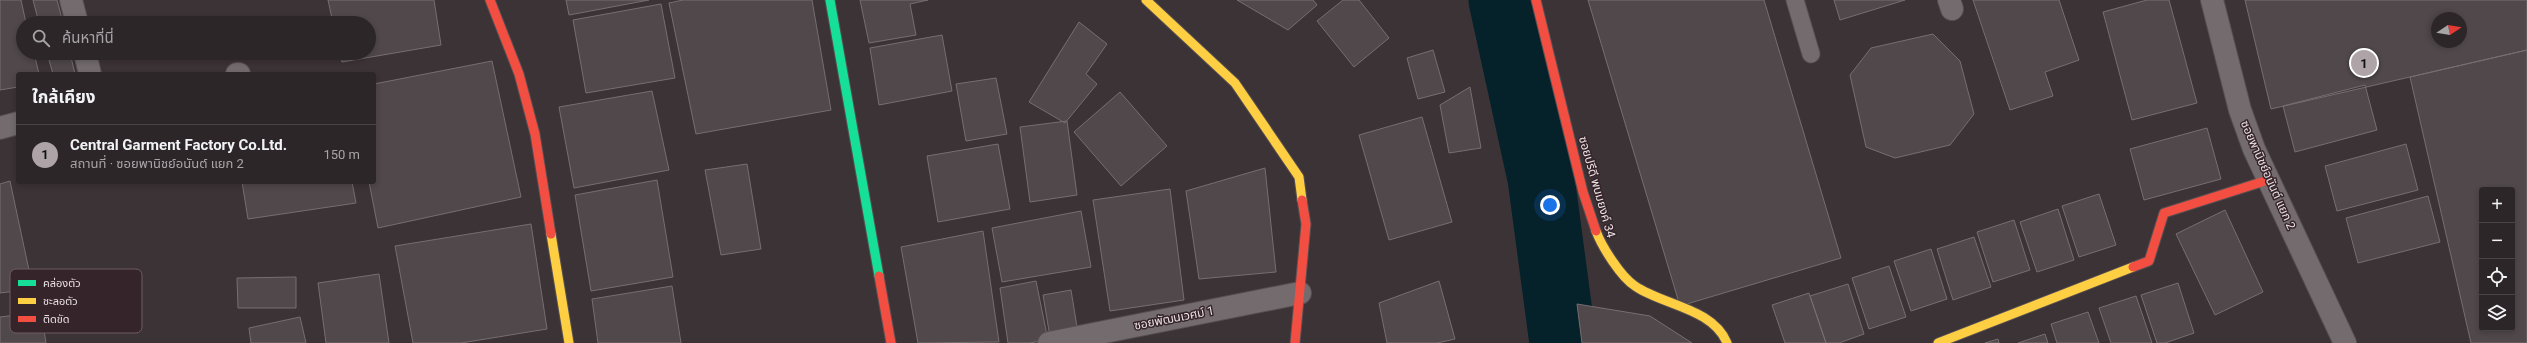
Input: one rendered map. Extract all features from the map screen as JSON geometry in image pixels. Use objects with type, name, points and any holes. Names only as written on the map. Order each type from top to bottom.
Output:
[{"type":"street","points":[[71,0],[75,16]]},
{"type":"street","points":[[490,0],[519,74],[535,134],[569,343]]},
{"type":"street","points":[[830,0],[892,343]]},
{"type":"street","points":[[1146,0],[1235,83],[1299,177],[1306,224],[1295,343]]},
{"type":"street","name":"ซอยปรีดี พนมยงค์ 34","points":[[1536,0],[1584,192],[1602,248],[1634,286],[1704,317],[1726,338],[1727,343]]},
{"type":"street","name":"ซอยพานิชย์อนันต์ แยก 2","points":[[2212,0],[2240,110],[2268,180],[2345,343]]},
{"type":"street","points":[[87,60],[90,72]]},
{"type":"street","points":[[0,128],[16,124]]},
{"type":"street","points":[[1938,343],[2149,261],[2156,252],[2160,222],[2164,213],[2268,180]]},
{"type":"street","name":"ซอยพัฒนเวศม์ 1","points":[[1048,343],[1300,293]]},
{"type":"lane","points":[[1795,0],[1811,54]]},
{"type":"building","points":[[0,0],[21,0],[24,16],[16,16],[16,60],[36,60],[39,72],[16,72],[16,87],[0,90]]},
{"type":"building","points":[[33,0],[57,0],[61,16],[37,16]]},
{"type":"building","points":[[328,0],[434,0],[441,45],[376,56],[376,16],[331,16]]},
{"type":"building","points":[[566,0],[649,0],[569,15]]},
{"type":"building","points":[[683,0],[812,0],[831,110],[696,134],[669,3]]},
{"type":"building","points":[[860,0],[928,0],[910,4],[916,35],[869,43]]},
{"type":"building","points":[[1237,0],[1313,0],[1317,5],[1288,30]]},
{"type":"building","points":[[1343,0],[1359,0],[1389,38],[1354,67],[1317,21]]},
{"type":"building","points":[[1588,0],[1764,0],[1841,258],[1680,306]]},
{"type":"building","points":[[1834,0],[1905,0],[1840,20]]},
{"type":"building","points":[[1973,0],[2059,0],[2079,60],[2045,72],[2053,96],[2010,110]]},
{"type":"building","points":[[2147,0],[2169,0],[2197,103],[2132,120],[2103,12]]},
{"type":"building","points":[[2245,0],[2527,0],[2527,50],[2271,109]]},
{"type":"building","points":[[661,4],[675,78],[586,93],[573,20]]},
{"type":"building","points":[[1079,22],[1107,44],[1086,74],[1097,84],[1065,123],[1029,102]]},
{"type":"building","points":[[1933,34],[1960,61],[1974,114],[1950,145],[1895,158],[1866,147],[1850,75],[1871,48]]},
{"type":"building","points":[[942,35],[952,91],[879,105],[870,48]]},
{"type":"building","points":[[1433,50],[1445,92],[1418,99],[1407,58]]},
{"type":"building","points":[[2527,50],[2527,343],[2471,343],[2410,77]]},
{"type":"building","points":[[49,60],[72,60],[75,72],[52,72]]},
{"type":"building","points":[[342,60],[354,60],[342,62]]},
{"type":"building","points":[[492,61],[521,197],[378,228],[369,184],[376,184],[376,84]]},
{"type":"building","points":[[996,78],[1007,134],[966,141],[956,84]]},
{"type":"building","points":[[2365,85],[2377,130],[2295,152],[2283,106]]},
{"type":"building","points":[[1470,87],[1481,148],[1449,153],[1440,105]]},
{"type":"building","points":[[652,91],[669,170],[574,188],[559,107]]},
{"type":"building","points":[[1120,92],[1167,146],[1121,186],[1074,132]]},
{"type":"building","points":[[1422,117],[1452,222],[1389,240],[1359,135]]},
{"type":"building","points":[[1067,121],[1077,195],[1030,202],[1020,127]]},
{"type":"building","points":[[2207,128],[2221,179],[2144,200],[2130,149]]},
{"type":"building","points":[[998,144],[1010,209],[938,222],[927,156]]},
{"type":"building","points":[[2406,144],[2418,190],[2337,211],[2325,166]]},
{"type":"building","points":[[747,164],[761,249],[721,255],[705,170]]},
{"type":"building","points":[[1265,168],[1276,272],[1199,279],[1186,191]]},
{"type":"building","points":[[657,180],[673,277],[591,291],[575,195]]},
{"type":"building","points":[[10,181],[29,269],[10,269],[10,292],[0,293],[0,184]]},
{"type":"building","points":[[242,184],[352,184],[356,203],[248,219]]},
{"type":"building","points":[[1170,189],[1184,300],[1110,311],[1093,200]]},
{"type":"building","points":[[2099,194],[2116,245],[2079,257],[2062,206]]},
{"type":"building","points":[[2428,196],[2440,242],[2358,263],[2346,218]]},
{"type":"building","points":[[2058,209],[2074,260],[2037,272],[2020,222]]},
{"type":"building","points":[[2225,210],[2263,292],[2215,315],[2176,234]]},
{"type":"building","points":[[1081,211],[1091,267],[1002,282],[992,228]]},
{"type":"building","points":[[2014,220],[2030,270],[1993,282],[1977,232]]},
{"type":"building","points":[[531,224],[547,329],[461,343],[413,343],[395,246]]},
{"type":"building","points":[[983,231],[999,342],[918,343],[901,247]]},
{"type":"building","points":[[1974,237],[1991,287],[1953,300],[1937,249]]},
{"type":"building","points":[[1931,249],[1947,299],[1911,311],[1894,261]]},
{"type":"building","points":[[1889,266],[1906,317],[1869,329],[1852,278]]},
{"type":"building","points":[[379,274],[389,343],[326,343],[318,283]]},
{"type":"building","points":[[296,277],[296,308],[238,308],[237,278]]},
{"type":"building","points":[[1036,281],[1048,340],[1029,343],[1008,343],[1000,288]]},
{"type":"building","points":[[1439,281],[1455,339],[1437,343],[1387,343],[1379,303]]},
{"type":"building","points":[[2178,283],[2194,333],[2165,343],[2157,343],[2141,295]]},
{"type":"building","points":[[1848,284],[1864,334],[1839,343],[1826,343],[1810,296]]},
{"type":"building","points":[[672,286],[681,343],[598,343],[592,299]]},
{"type":"building","points":[[1071,290],[1078,333],[1050,337],[1043,295]]},
{"type":"building","points":[[1809,293],[1826,343],[1785,343],[1772,305]]},
{"type":"building","points":[[2136,296],[2152,343],[2111,343],[2099,308]]},
{"type":"building","points":[[1577,304],[1650,316],[1692,343],[1582,343]]},
{"type":"building","points":[[2088,312],[2099,343],[2057,343],[2051,324]]},
{"type":"building","points":[[10,316],[10,333],[44,333],[46,343],[0,343],[0,317]]},
{"type":"building","points":[[300,317],[306,343],[251,343],[249,328]]},
{"type":"building","points":[[2045,334],[2048,343],[2018,343]]},
{"type":"building","points":[[1998,339],[1999,343],[1985,343]]},
{"type":"waterway","points":[[1502,0],[1541,178],[1563,343]]},
{"type":"traffic: fast","points":[[830,0],[879,276]]},
{"type":"traffic: slow","points":[[1146,0],[1235,83],[1299,177],[1302,200]]},
{"type":"traffic: slow","points":[[1596,231],[1612,261],[1630,282],[1646,292],[1686,308],[1711,322],[1720,331],[1727,343]]},
{"type":"traffic: slow","points":[[551,234],[569,343]]},
{"type":"traffic: slow","points":[[1938,343],[2133,267]]},
{"type":"traffic: jam","points":[[490,0],[519,74],[535,134],[551,234]]},
{"type":"traffic: jam","points":[[1536,0],[1583,192],[1596,231]]},
{"type":"traffic: jam","points":[[2133,267],[2149,261],[2164,213],[2268,180]]},
{"type":"traffic: jam","points":[[1295,343],[1306,224],[1302,200]]},
{"type":"traffic: jam","points":[[879,276],[891,343]]},
{"type":"place","name":"Central Garment Factory Co.Ltd.","points":[[2364,63]]}]
